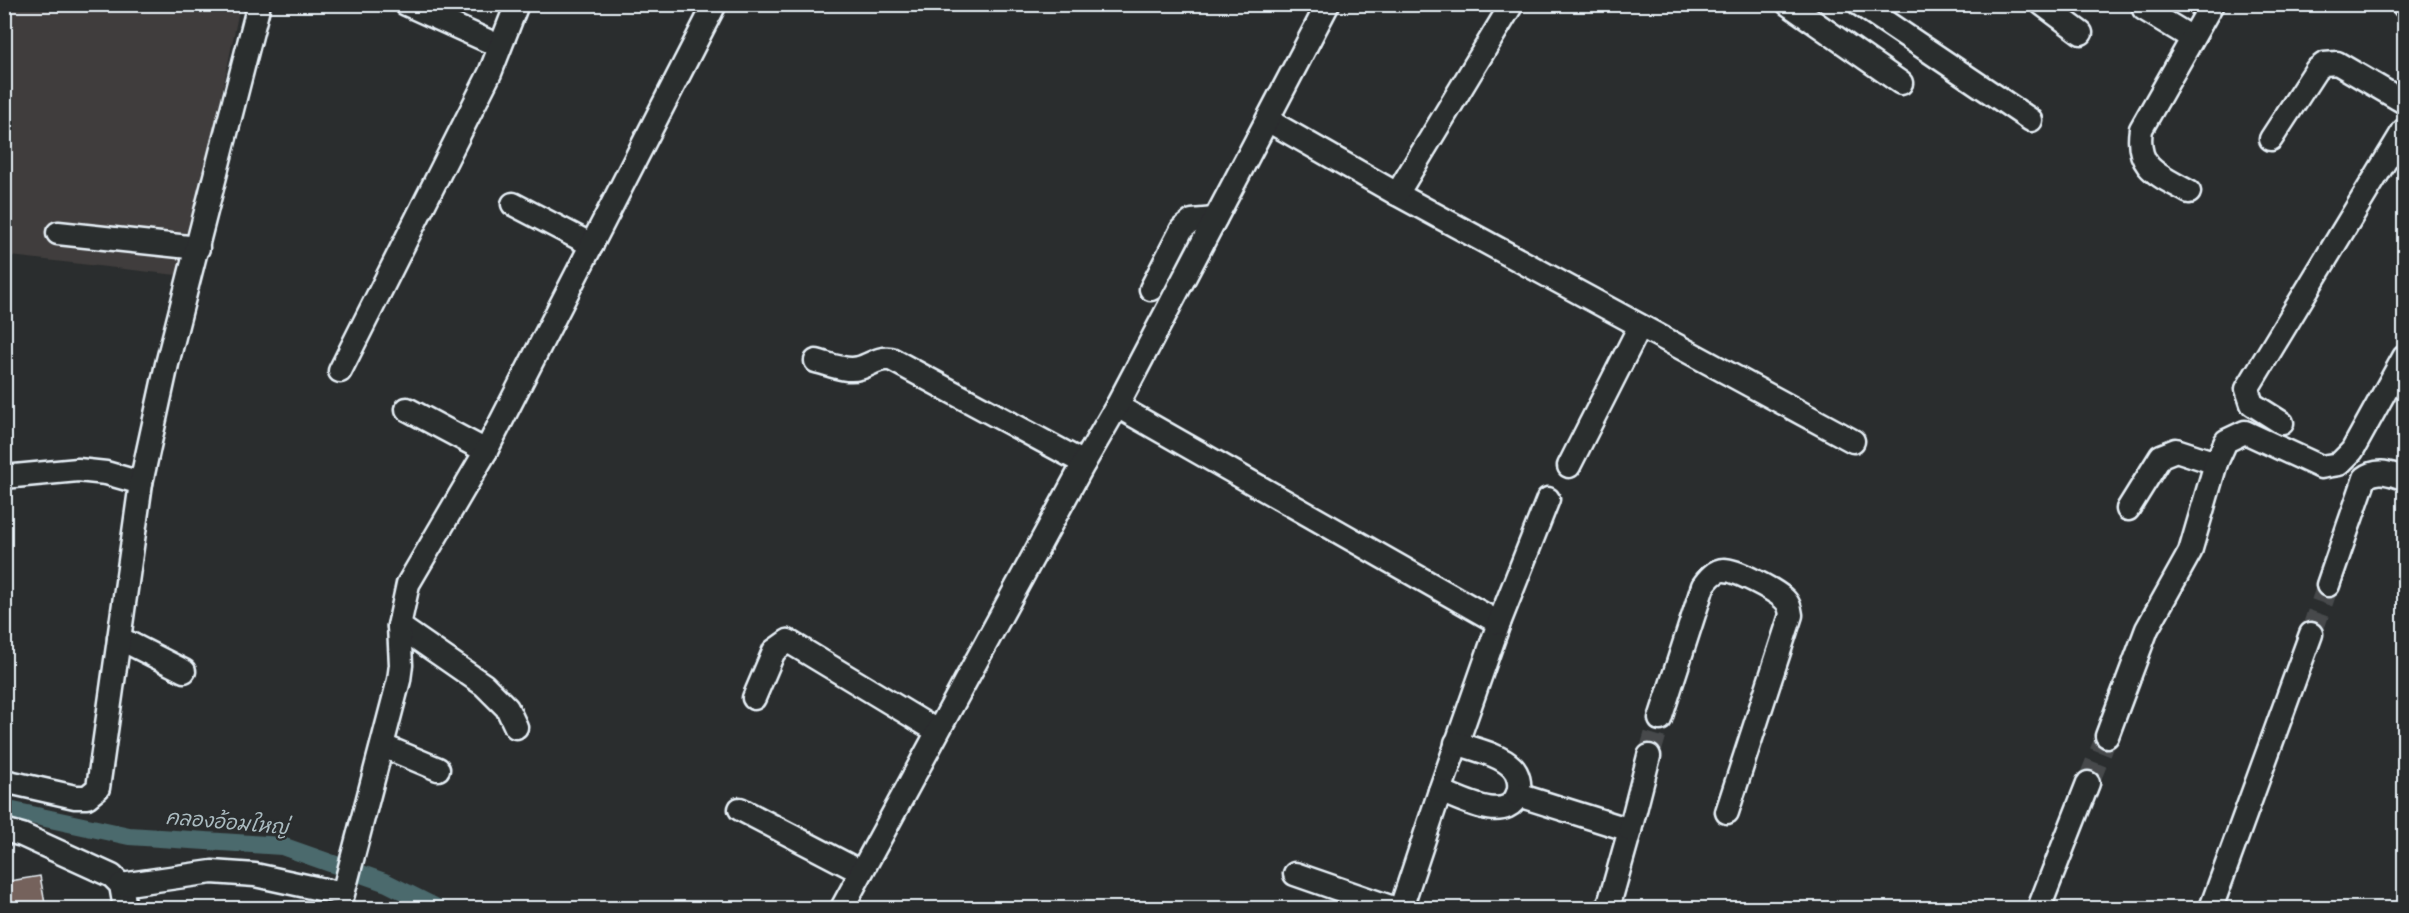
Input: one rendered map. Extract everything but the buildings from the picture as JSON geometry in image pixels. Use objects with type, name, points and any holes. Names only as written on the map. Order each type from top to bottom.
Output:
[{"type":"street","points":[[4,781],[75,797],[87,796],[98,788],[141,483],[167,364],[259,4]]},
{"type":"street","points":[[406,4],[499,46]]},
{"type":"street","points":[[340,371],[489,73],[517,4]]},
{"type":"street","points":[[121,885],[212,872],[255,875],[342,894],[383,746],[401,665],[399,626],[408,584],[486,451],[715,4]]},
{"type":"street","points":[[842,909],[1117,406],[1328,4]]},
{"type":"street","points":[[1396,195],[1512,4]]},
{"type":"street","points":[[1788,4],[1901,83]]},
{"type":"street","points":[[1859,4],[2031,120]]},
{"type":"street","points":[[2042,4],[2081,33]]},
{"type":"street","points":[[2189,192],[2150,170],[2142,158],[2139,146],[2141,129],[2212,4]]},
{"type":"street","points":[[2144,9],[2192,38]]},
{"type":"street","points":[[2271,139],[2316,70],[2324,64],[2337,63],[2404,102]]},
{"type":"street","points":[[1269,120],[1396,195],[1853,441]]},
{"type":"street","points":[[2282,423],[2252,404],[2247,389],[2404,130]]},
{"type":"street","points":[[513,204],[592,245]]},
{"type":"street","points":[[1151,289],[1182,229],[1192,221],[1215,219]]},
{"type":"street","points":[[58,234],[198,248]]},
{"type":"street","points":[[1569,466],[1641,326]]},
{"type":"street","points":[[2107,736],[2147,629],[2190,552],[2216,463],[2226,441],[2245,432],[2321,467],[2339,464],[2352,451],[2404,357]]},
{"type":"street","points":[[816,361],[858,369],[883,358],[891,359],[1084,463]]},
{"type":"street","points":[[1117,406],[1499,623]]},
{"type":"street","points":[[407,409],[486,451]]},
{"type":"street","points":[[2128,509],[2161,456],[2176,450],[2216,463]]},
{"type":"street","points":[[4,477],[78,470],[106,473],[141,483]]},
{"type":"street","points":[[2328,585],[2365,478],[2373,472],[2381,471],[2404,478]]},
{"type":"street","points":[[1401,909],[1456,742],[1499,623],[1548,499]]},
{"type":"street","points":[[1660,719],[1703,586],[1710,576],[1723,570],[1737,573],[1784,599],[1791,615],[1727,812]]},
{"type":"street","points":[[399,626],[484,685],[507,708],[516,727]]},
{"type":"street","points":[[2211,909],[2311,634]]},
{"type":"street","points":[[119,638],[184,670]]},
{"type":"street","points":[[754,698],[774,651],[788,641],[938,731]]},
{"type":"street","points":[[1440,791],[1485,809],[1497,810],[1509,804],[1518,795],[1519,780],[1513,768],[1504,760],[1456,742]]},
{"type":"street","points":[[383,746],[438,769]]},
{"type":"street","points":[[1608,909],[1649,756]]},
{"type":"street","points":[[2039,909],[2088,783]]},
{"type":"street","points":[[1518,795],[1630,830]]},
{"type":"street","points":[[740,809],[861,872]]},
{"type":"street","points":[[4,830],[22,835],[112,876],[121,885],[125,909]]},
{"type":"street","points":[[1295,874],[1393,909]]},
{"type":"shaded area","points":[[5,5],[240,5],[185,276],[11,256],[5,303]]},
{"type":"waterway","name":"คลองอ้อมใหญ่","points":[[4,809],[129,836],[282,846],[387,883],[437,908]]},
{"type":"tunnel","points":[[2311,634],[2328,585]]},
{"type":"tunnel","points":[[1649,756],[1660,719]]},
{"type":"tunnel","points":[[2088,783],[2107,736]]}]
